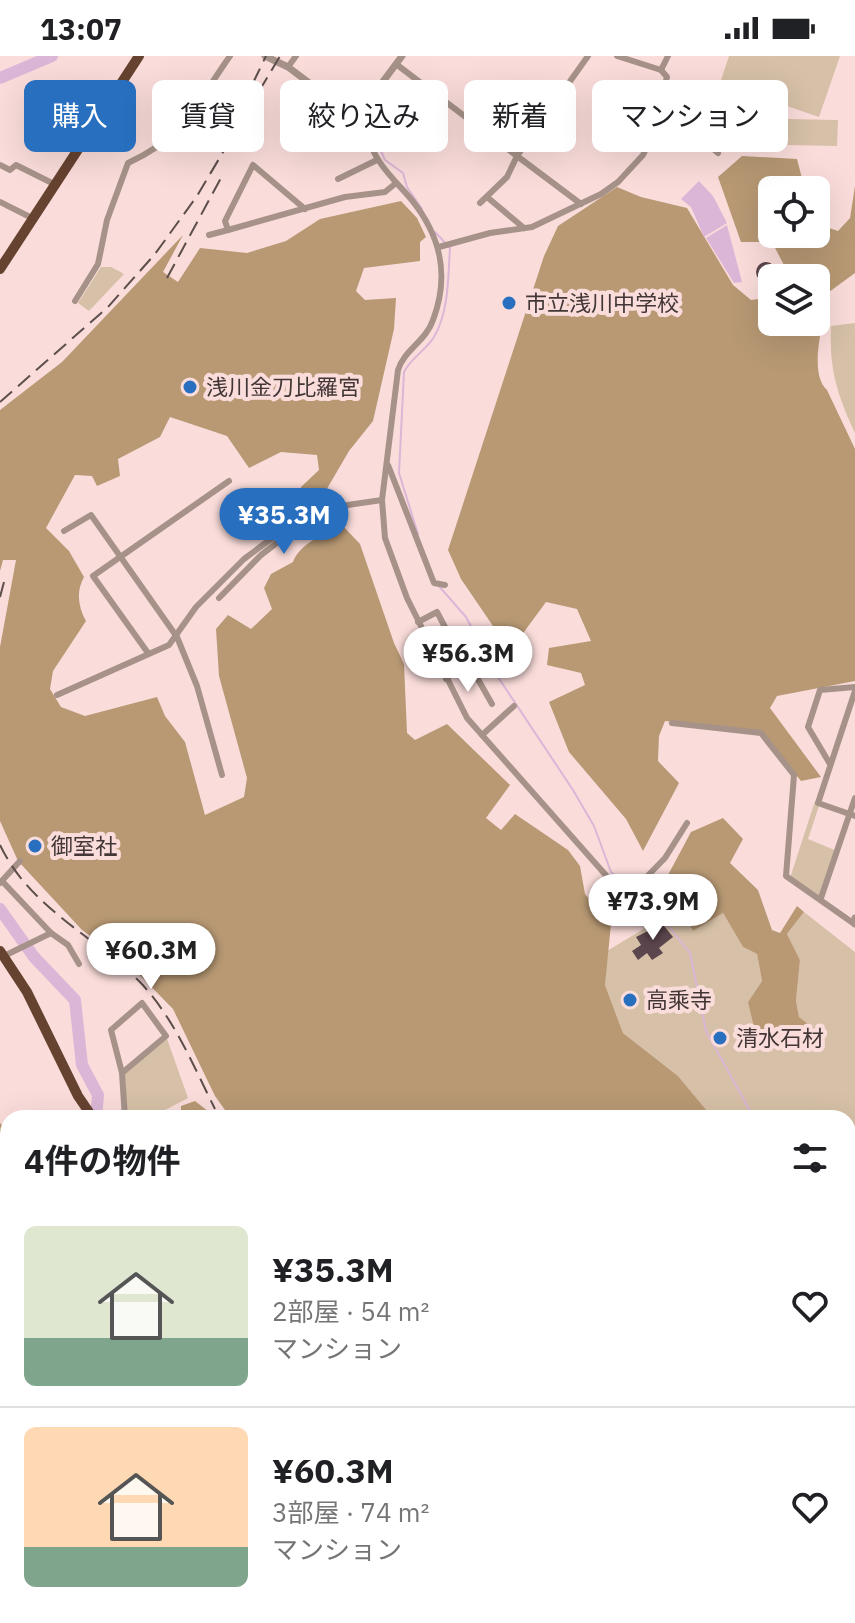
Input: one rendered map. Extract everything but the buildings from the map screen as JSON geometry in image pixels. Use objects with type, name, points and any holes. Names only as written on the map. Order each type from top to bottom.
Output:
[{"type":"highway","points":[[0,269],[139,56]]},
{"type":"highway","points":[[2,954],[27,992],[87,1110]]},
{"type":"street","points":[[75,301],[98,264],[107,220],[128,163],[164,144],[192,118],[201,97],[230,56]]},
{"type":"street","points":[[265,56],[305,80]]},
{"type":"street","points":[[288,67],[296,56]]},
{"type":"street","points":[[384,80],[402,56]]},
{"type":"street","points":[[480,203],[507,177],[517,156],[588,56]]},
{"type":"street","points":[[617,56],[661,70],[666,80]]},
{"type":"street","points":[[661,70],[668,56]]},
{"type":"street","points":[[396,64],[581,204]]},
{"type":"street","points":[[373,152],[415,205],[441,247],[443,268],[433,321],[422,340],[404,357],[398,370],[382,500],[382,521],[389,551],[418,622],[467,718],[631,893],[649,924]]},
{"type":"street","points":[[441,247],[525,229],[581,204],[618,182],[644,152]]},
{"type":"street","points":[[338,179],[377,160]]},
{"type":"street","points":[[0,165],[10,170],[16,165],[54,184]]},
{"type":"street","points":[[228,230],[227,214],[253,165],[305,209]]},
{"type":"street","points":[[209,235],[345,197],[385,192],[396,183]]},
{"type":"street","points":[[487,197],[525,229]]},
{"type":"street","points":[[0,202],[32,218]]},
{"type":"street","points":[[388,465],[434,583],[445,585]]},
{"type":"street","points":[[148,653],[93,576],[229,481]]},
{"type":"street","points":[[57,695],[169,645],[196,607],[244,559],[298,519],[342,506],[382,500]]},
{"type":"street","points":[[219,598],[261,555],[304,522],[342,506]]},
{"type":"street","points":[[64,531],[91,515],[177,637],[197,686],[222,775]]},
{"type":"street","points":[[418,622],[437,612],[464,663]]},
{"type":"street","points":[[446,679],[467,660],[492,704]]},
{"type":"street","points":[[503,663],[522,662]]},
{"type":"street","points":[[830,764],[808,727],[816,702],[820,690],[855,689],[818,803],[852,815]]},
{"type":"street","points":[[482,735],[514,706]]},
{"type":"street","points":[[672,723],[761,733],[794,775],[786,876],[854,922]]},
{"type":"street","points":[[821,898],[852,815],[855,798]]},
{"type":"street","points":[[631,893],[665,858],[687,823]]},
{"type":"street","points":[[20,861],[1,882],[51,933],[68,945],[79,964]]},
{"type":"street","points":[[2,954],[51,933]]},
{"type":"street","points":[[122,1073],[166,1036],[142,1003],[111,1030],[122,1073],[124,1110]]},
{"type":"shaded area","points":[[729,56],[840,56],[819,117],[788,106],[788,80],[721,80]]},
{"type":"shaded area","points":[[788,119],[838,120],[837,146],[788,145]]},
{"type":"shaded area","points":[[742,156],[797,159],[801,176],[758,176],[758,242],[741,242],[718,177]]},
{"type":"shaded area","points":[[699,181],[713,196],[727,223],[704,237],[691,207],[681,199]]},
{"type":"shaded area","points":[[855,186],[855,273],[830,291],[830,264],[783,264],[775,248],[830,248],[830,228],[838,231],[850,218]]},
{"type":"shaded area","points":[[617,187],[641,197],[687,208],[733,285],[751,300],[758,299],[758,336],[820,336],[818,371],[821,382],[855,449],[855,681],[777,696],[770,708],[821,777],[801,781],[761,731],[665,721],[659,736],[658,761],[679,783],[643,851],[626,819],[569,752],[549,702],[585,685],[581,673],[547,665],[549,648],[591,641],[577,609],[546,602],[510,651],[461,579],[448,550],[544,256],[558,226]]},
{"type":"shaded area","points":[[401,201],[417,218],[426,237],[420,242],[420,261],[364,268],[356,291],[365,300],[396,298],[394,329],[373,421],[349,451],[321,499],[300,504],[301,487],[319,470],[317,455],[281,452],[249,468],[227,436],[170,417],[160,437],[118,459],[120,476],[97,486],[92,476],[75,475],[46,528],[69,551],[84,577],[79,599],[86,621],[53,671],[50,689],[61,707],[85,716],[157,697],[165,716],[185,742],[205,815],[244,797],[247,778],[219,676],[216,629],[228,615],[251,629],[272,609],[264,588],[271,574],[293,562],[307,544],[342,525],[360,544],[404,664],[407,733],[415,740],[447,724],[510,785],[486,818],[501,830],[515,814],[568,850],[580,866],[585,894],[611,924],[605,985],[623,1033],[678,1076],[706,1110],[225,1110],[215,1096],[173,1009],[127,962],[82,930],[18,861],[0,821],[0,647],[16,560],[3,560],[0,571],[0,410],[62,362],[183,235],[163,272],[178,282],[200,248],[247,253],[286,241],[320,219]]},
{"type":"shaded area","points":[[727,225],[742,282],[734,283],[706,238]]},
{"type":"shaded area","points":[[101,267],[111,267],[124,274],[89,311],[78,303]]},
{"type":"shaded area","points":[[855,323],[855,433],[836,381],[831,356],[831,326]]},
{"type":"shaded area","points":[[815,801],[820,803],[808,839],[837,851],[821,898],[790,878]]},
{"type":"shaded area","points":[[723,818],[743,839],[730,863],[758,890],[772,930],[780,933],[797,906],[804,912],[787,934],[800,960],[796,1001],[799,1017],[823,1036],[791,1049],[754,1027],[748,1002],[762,981],[757,954],[743,947],[723,913],[693,931],[680,907],[661,888],[691,832]]},
{"type":"shaded area","points":[[680,907],[693,931],[723,913],[743,947],[757,954],[762,981],[748,1002],[799,1017],[796,1001],[800,960],[787,934],[804,912],[855,952],[855,1110],[706,1110],[678,1076],[623,1033],[605,985],[607,951]]},
{"type":"shaded area","points":[[166,1036],[188,1098],[165,1110],[124,1110],[122,1073]]},
{"type":"shaded area","points":[[195,1101],[207,1110],[181,1110],[181,1106]]},
{"type":"waterway","points":[[0,78],[52,56]]},
{"type":"waterway","points":[[381,152],[385,160],[403,173],[407,187],[422,209]]},
{"type":"waterway","points":[[418,534],[399,473],[404,372],[434,337],[445,306],[450,248],[435,232]]},
{"type":"waterway","points":[[438,585],[466,617],[496,674],[573,790],[594,826],[611,872],[654,908],[690,953],[706,1031],[750,1110]]},
{"type":"waterway","points":[[0,909],[34,957],[75,1000],[82,1065],[98,1095],[97,1110]]},
{"type":"railway","points":[[254,80],[266,56]]},
{"type":"railway","points":[[0,402],[108,307],[155,254],[197,196],[280,56]]},
{"type":"railway","points":[[167,278],[222,176]]},
{"type":"railway","points":[[0,597],[4,582]]},
{"type":"railway","points":[[0,845],[13,867],[45,904],[122,965],[152,996],[182,1042],[215,1109]]},
{"type":"place","name":"市立浅川中学校","points":[[509,303]]},
{"type":"place","name":"浅川金刀比羅宮","points":[[190,387]]},
{"type":"place","name":"御室社","points":[[35,846]]},
{"type":"place","name":"高乘寺","points":[[630,1000]]},
{"type":"place","name":"清水石材","points":[[720,1038]]}]
